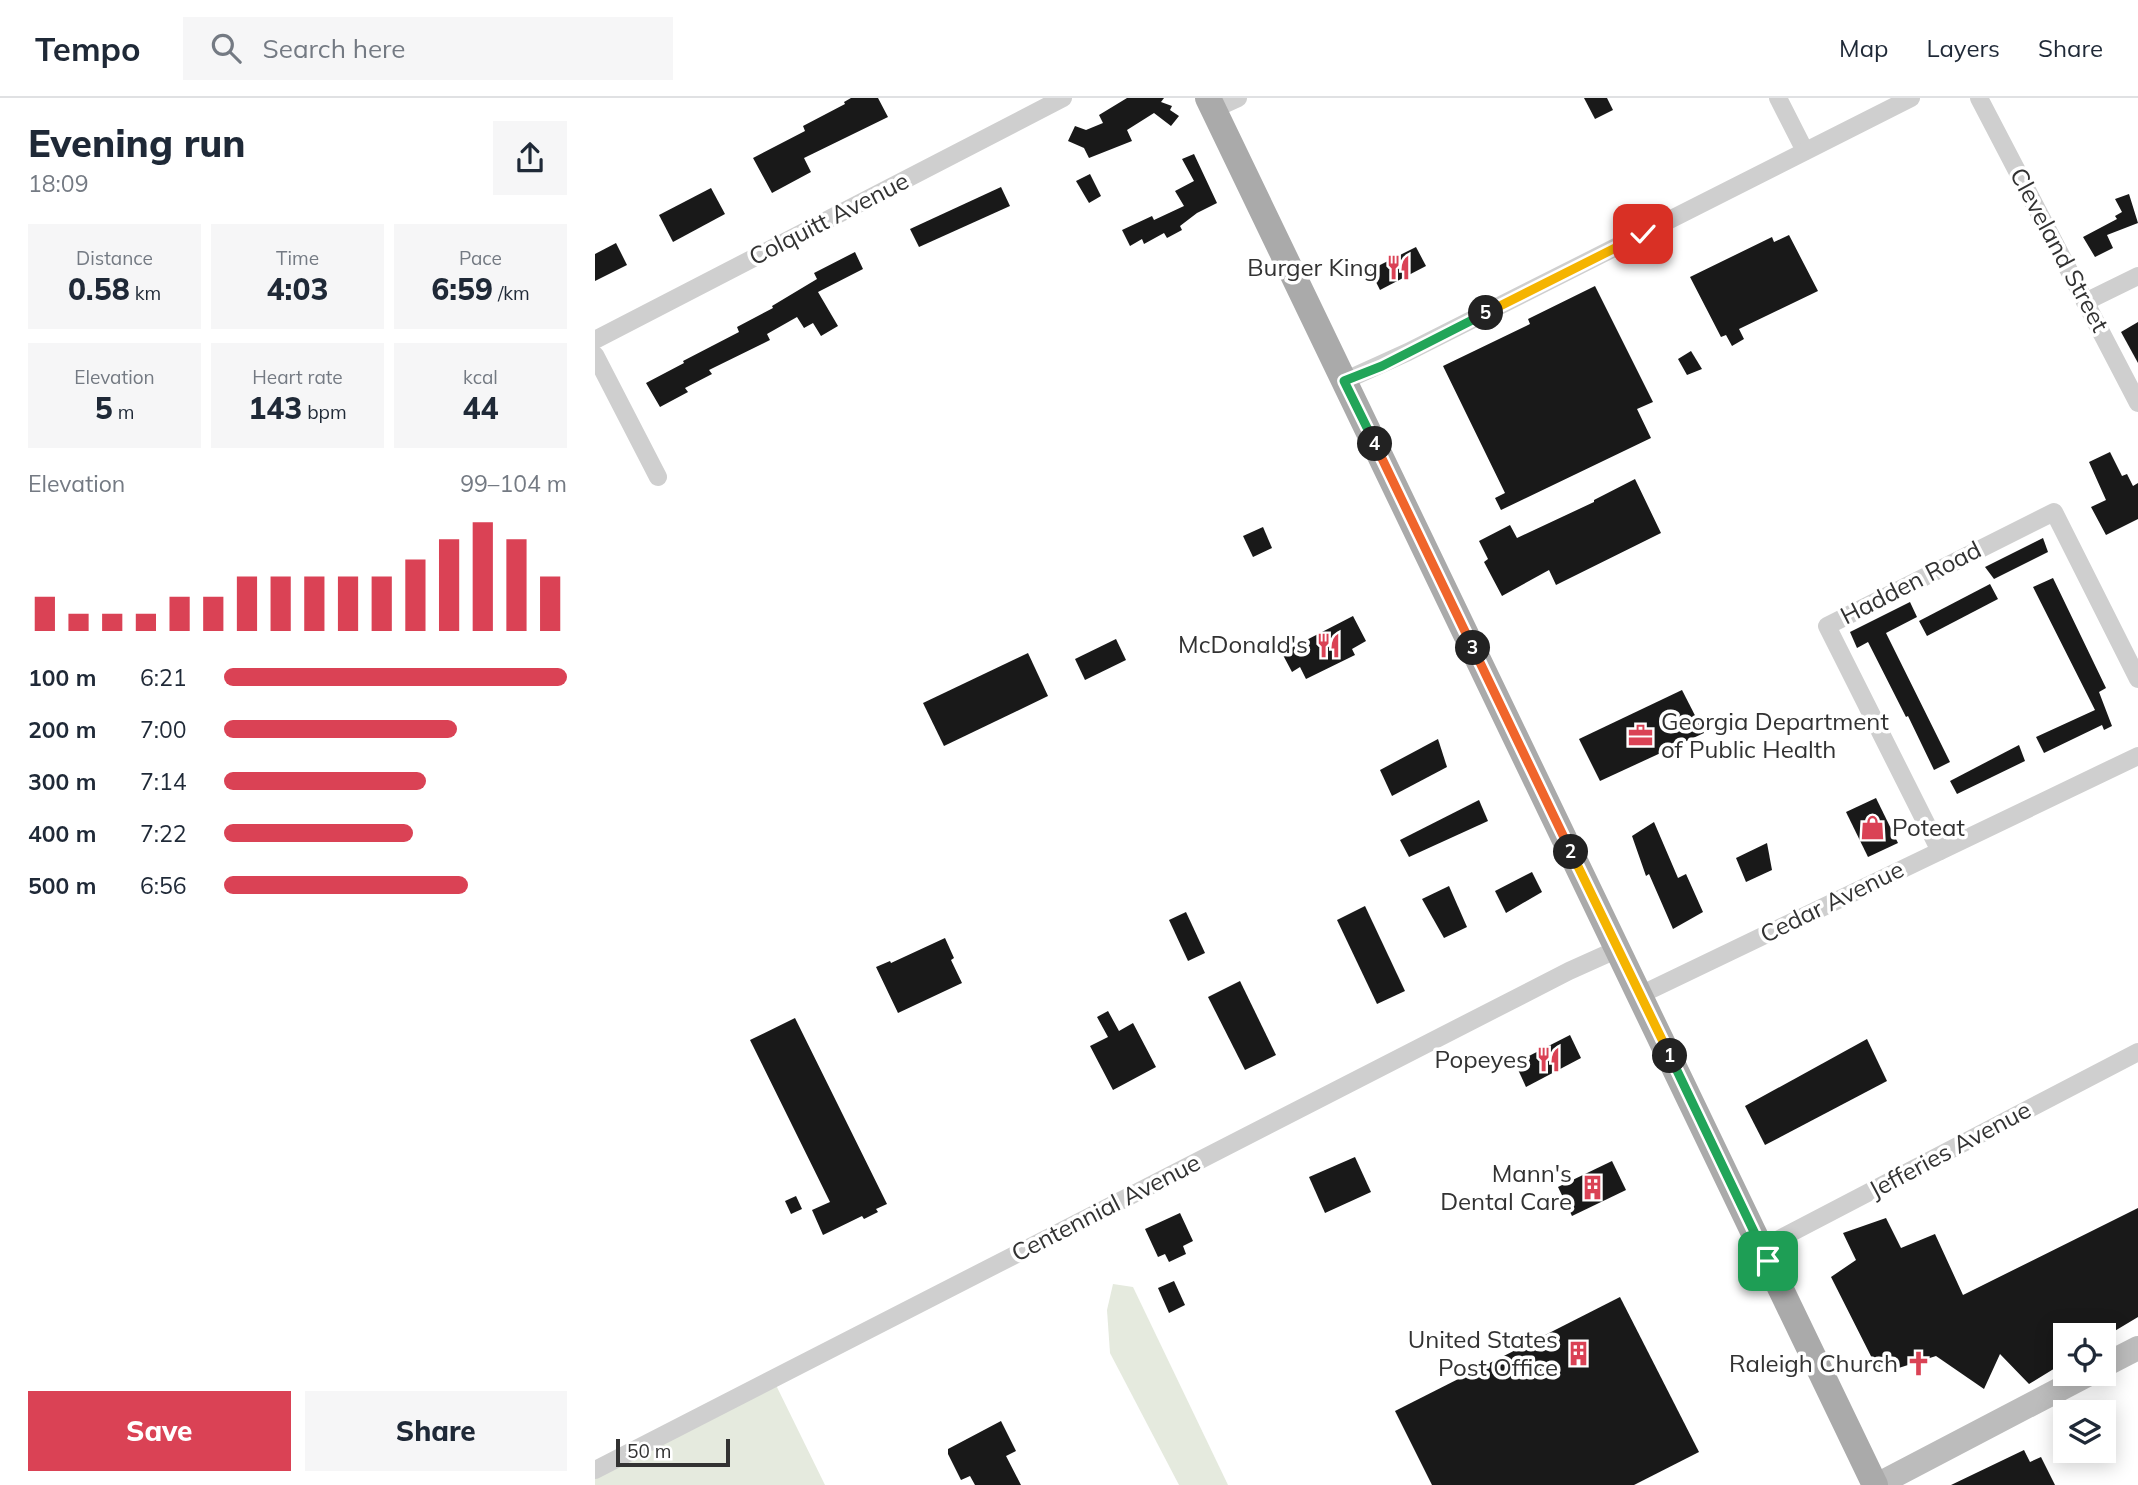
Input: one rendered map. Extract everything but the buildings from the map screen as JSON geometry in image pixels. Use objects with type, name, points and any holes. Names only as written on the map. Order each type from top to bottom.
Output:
[{"type":"main road","points":[[1211,104],[1876,1485]]},
{"type":"street","name":"Colquitt Avenue","points":[[595,340],[1063,98]]},
{"type":"street","points":[[1211,104],[1238,98]]},
{"type":"street","points":[[1778,98],[1805,151]]},
{"type":"street","points":[[1344,381],[1399,357],[1911,98]]},
{"type":"street","name":"Cleveland Street","points":[[1979,98],[2138,403]]},
{"type":"street","points":[[2085,302],[2138,276]]},
{"type":"street","points":[[595,355],[657,477]]},
{"type":"street","name":"Hadden Road","points":[[1940,851],[1827,625],[2054,512],[2138,678]]},
{"type":"street","name":"Cedar Avenue","points":[[1640,995],[2138,756]]},
{"type":"street","name":"Centennial Avenue","points":[[595,1470],[1550,981],[1618,949]]},
{"type":"street","name":"Jefferies Avenue","points":[[1762,1248],[2138,1052]]},
{"type":"street","points":[[2116,1359],[2138,1348]]},
{"type":"street","points":[[1876,1485],[2066,1386]]},
{"type":"shaded area","points":[[1113,1284],[1133,1287],[1228,1485],[1179,1485],[1110,1353],[1107,1310]]},
{"type":"shaded area","points":[[773,1379],[825,1485],[595,1485],[595,1470]]},
{"type":"place","name":"Burger King","points":[[1398,268]]},
{"type":"place","name":"McDonald's","points":[[1328,645]]},
{"type":"place","name":"Georgia Department of Public Health","points":[[1641,736]]},
{"type":"place","name":"Poteat","points":[[1872,828]]},
{"type":"place","name":"Popeyes","points":[[1548,1060]]},
{"type":"place","name":"Mann's Dental Care","points":[[1592,1188]]},
{"type":"place","name":"United States Post Office","points":[[1578,1354]]},
{"type":"place","name":"Raleigh Church","points":[[1918,1364]]},
{"type":"route","points":[[1643,234],[1382,366],[1344,381],[1768,1261]]}]
